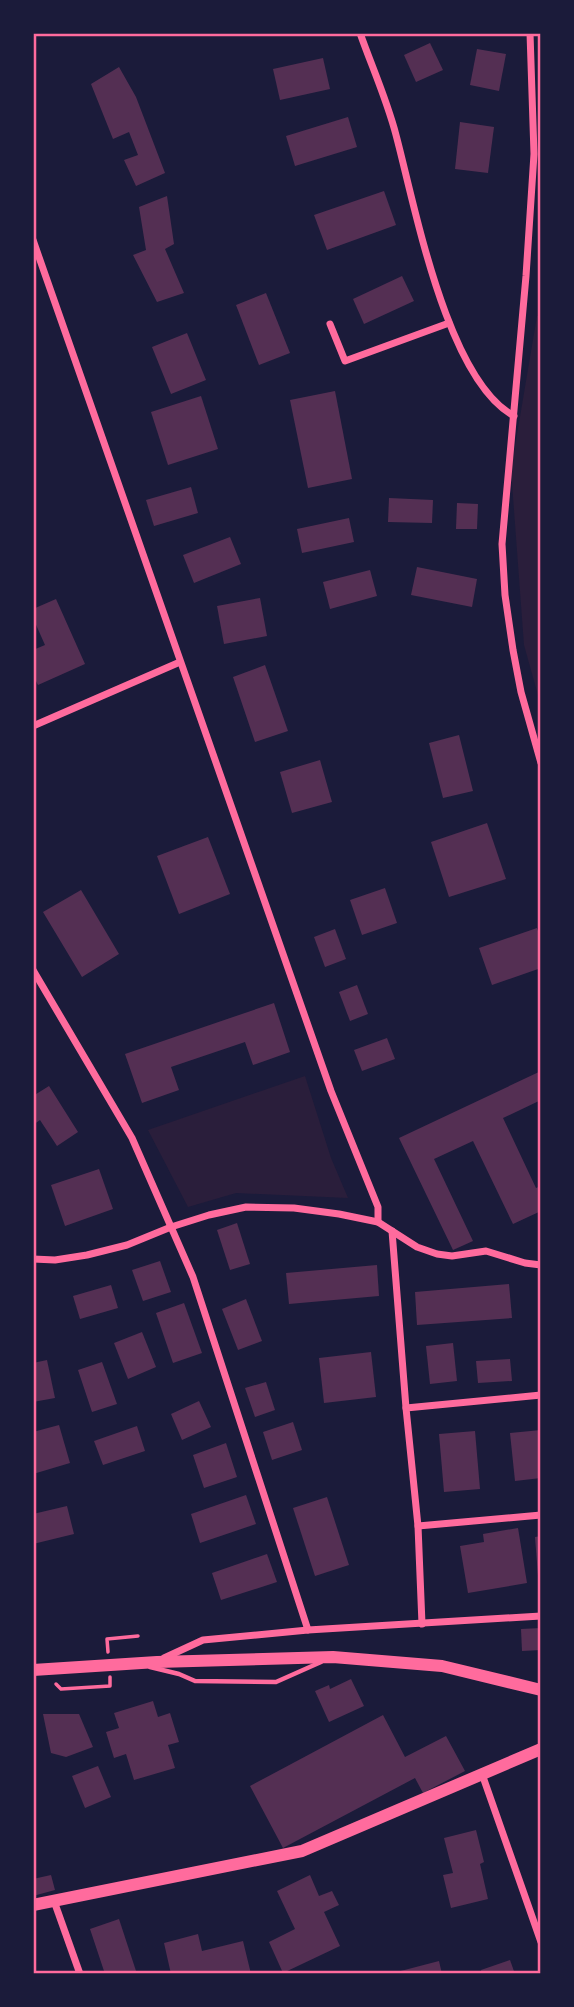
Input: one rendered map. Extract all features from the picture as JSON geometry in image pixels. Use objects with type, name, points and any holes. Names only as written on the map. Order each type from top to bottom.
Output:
[{"type":"main road","points":[[33,1670],[157,1662],[333,1657],[442,1666],[541,1690]]},
{"type":"main road","points":[[33,1905],[302,1851],[541,1749]]},
{"type":"street","points":[[360,33],[395,131],[433,278],[449,323],[483,387],[503,410],[514,416]]},
{"type":"street","points":[[530,33],[534,154],[502,544],[505,595],[521,692],[541,763]]},
{"type":"street","points":[[33,240],[331,1091],[378,1207],[378,1222]]},
{"type":"street","points":[[330,324],[345,362],[449,323]]},
{"type":"street","points":[[33,726],[180,662]]},
{"type":"street","points":[[33,970],[132,1138],[193,1277],[308,1630]]},
{"type":"street","points":[[33,1259],[55,1260],[88,1255],[127,1245],[209,1215],[246,1207],[294,1208],[378,1222],[416,1247],[437,1254],[452,1256],[486,1251],[541,1265]]},
{"type":"street","points":[[392,1231],[418,1526],[422,1624]]},
{"type":"street","points":[[406,1408],[541,1395]]},
{"type":"street","points":[[418,1526],[541,1515]]},
{"type":"street","points":[[157,1662],[203,1640],[308,1630],[541,1616]]},
{"type":"street","points":[[482,1774],[541,1942]]},
{"type":"street","points":[[54,1901],[80,1974]]},
{"type":"lane","points":[[136,1663],[195,1681],[276,1682],[333,1657]]},
{"type":"path","points":[[107,1639],[138,1636]]},
{"type":"path","points":[[54,1682],[61,1689],[110,1686]]},
{"type":"shaded area","points":[[541,315],[541,706],[524,645],[511,470],[537,316]]},
{"type":"shaded area","points":[[305,1076],[331,1158],[348,1198],[236,1193],[188,1207],[148,1130]]},
{"type":"building","points":[[430,43],[443,70],[416,82],[404,55]]},
{"type":"building","points":[[477,49],[506,54],[499,91],[470,85]]},
{"type":"building","points":[[323,58],[330,89],[280,100],[273,69]]},
{"type":"building","points":[[119,67],[136,97],[165,173],[136,186],[124,160],[138,155],[129,132],[113,139],[91,84]]},
{"type":"building","points":[[348,117],[357,147],[295,166],[286,136]]},
{"type":"building","points":[[460,122],[494,127],[488,173],[455,169]]},
{"type":"building","points":[[384,191],[396,225],[327,250],[314,215]]},
{"type":"building","points":[[167,196],[174,244],[165,249],[184,293],[157,302],[133,255],[146,250],[139,207]]},
{"type":"building","points":[[402,276],[414,301],[364,324],[353,299]]},
{"type":"building","points":[[266,293],[290,353],[259,365],[236,305]]},
{"type":"building","points":[[187,333],[206,380],[171,394],[152,347]]},
{"type":"building","points":[[335,391],[352,479],[308,488],[290,400]]},
{"type":"building","points":[[201,396],[218,449],[168,465],[151,412]]},
{"type":"building","points":[[191,487],[198,513],[154,526],[146,500]]},
{"type":"building","points":[[389,498],[433,500],[432,523],[388,522]]},
{"type":"building","points":[[457,503],[478,504],[477,529],[456,529]]},
{"type":"building","points":[[349,518],[354,542],[302,553],[297,529]]},
{"type":"building","points":[[230,537],[241,564],[194,583],[183,555]]},
{"type":"building","points":[[417,567],[477,579],[472,607],[411,595]]},
{"type":"building","points":[[370,570],[377,596],[330,609],[323,582]]},
{"type":"building","points":[[260,598],[267,636],[224,644],[217,606]]},
{"type":"building","points":[[56,599],[85,664],[38,685],[33,675],[33,650],[45,645],[33,618],[33,609]]},
{"type":"building","points":[[265,665],[288,731],[255,742],[233,677]]},
{"type":"building","points":[[459,735],[473,791],[443,798],[429,743]]},
{"type":"building","points":[[320,760],[332,802],[292,813],[280,772]]},
{"type":"building","points":[[487,823],[506,879],[449,897],[431,842]]},
{"type":"building","points":[[208,837],[230,894],[179,914],[157,856]]},
{"type":"building","points":[[385,888],[397,923],[362,935],[350,900]]},
{"type":"building","points":[[81,890],[119,954],[82,977],[43,912]]},
{"type":"building","points":[[537,928],[541,940],[541,968],[492,985],[479,948]]},
{"type":"building","points":[[335,929],[346,959],[325,967],[314,937]]},
{"type":"building","points":[[357,985],[368,1014],[350,1021],[339,992]]},
{"type":"building","points":[[274,1003],[290,1052],[253,1065],[245,1042],[171,1067],[179,1090],[142,1103],[125,1054]]},
{"type":"building","points":[[387,1038],[395,1059],[362,1071],[354,1050]]},
{"type":"building","points":[[541,1071],[541,1100],[503,1118],[536,1188],[541,1186],[541,1211],[513,1224],[473,1141],[434,1159],[473,1241],[453,1250],[399,1138]]},
{"type":"building","points":[[49,1086],[78,1132],[57,1146],[40,1120],[33,1125],[33,1096]]},
{"type":"building","points":[[99,1169],[113,1209],[65,1226],[51,1185]]},
{"type":"building","points":[[237,1223],[250,1264],[230,1270],[217,1230]]},
{"type":"building","points":[[160,1261],[171,1292],[143,1301],[132,1270]]},
{"type":"building","points":[[377,1265],[379,1296],[289,1304],[286,1273]]},
{"type":"building","points":[[509,1284],[512,1318],[417,1325],[415,1292]]},
{"type":"building","points":[[111,1285],[118,1308],[80,1319],[73,1296]]},
{"type":"building","points":[[246,1299],[262,1341],[238,1350],[222,1309]]},
{"type":"building","points":[[184,1303],[202,1353],[173,1363],[156,1313]]},
{"type":"building","points":[[142,1332],[156,1367],[128,1379],[114,1343]]},
{"type":"building","points":[[453,1343],[457,1381],[430,1384],[426,1346]]},
{"type":"building","points":[[371,1352],[376,1397],[324,1403],[319,1358]]},
{"type":"building","points":[[510,1359],[512,1381],[478,1383],[476,1361]]},
{"type":"building","points":[[47,1360],[55,1398],[33,1402],[33,1363]]},
{"type":"building","points":[[102,1362],[117,1404],[92,1412],[78,1370]]},
{"type":"building","points":[[266,1382],[275,1410],[255,1417],[245,1388]]},
{"type":"building","points":[[199,1401],[211,1427],[182,1440],[171,1414]]},
{"type":"building","points":[[293,1422],[302,1450],[272,1460],[263,1432]]},
{"type":"building","points":[[59,1425],[70,1463],[33,1474],[33,1432]]},
{"type":"building","points":[[137,1426],[145,1451],[103,1465],[94,1441]]},
{"type":"building","points":[[541,1430],[541,1478],[515,1481],[510,1433]]},
{"type":"building","points":[[475,1431],[480,1489],[444,1492],[439,1434]]},
{"type":"building","points":[[226,1443],[237,1477],[204,1488],[193,1455]]},
{"type":"building","points":[[246,1495],[256,1524],[200,1543],[191,1514]]},
{"type":"building","points":[[327,1497],[349,1565],[315,1576],[293,1508]]},
{"type":"building","points":[[67,1506],[74,1534],[33,1544],[33,1514]]},
{"type":"building","points":[[518,1528],[527,1583],[468,1593],[460,1546],[484,1542],[483,1534]]},
{"type":"building","points":[[541,1536],[541,1576],[538,1576],[535,1537]]},
{"type":"building","points":[[267,1554],[277,1582],[221,1600],[212,1573]]},
{"type":"building","points":[[541,1628],[541,1650],[522,1651],[521,1629]]},
{"type":"building","points":[[351,1679],[364,1706],[329,1722],[315,1691],[329,1685],[330,1689]]},
{"type":"building","points":[[153,1701],[158,1717],[170,1713],[179,1742],[168,1745],[175,1768],[134,1780],[126,1754],[114,1758],[106,1732],[119,1728],[114,1713]]},
{"type":"building","points":[[43,1714],[79,1714],[93,1747],[66,1757],[51,1753]]},
{"type":"building","points":[[383,1715],[405,1757],[446,1736],[465,1771],[423,1793],[415,1778],[283,1848],[250,1786]]},
{"type":"building","points":[[98,1766],[111,1797],[85,1808],[72,1776]]},
{"type":"building","points":[[476,1830],[484,1862],[480,1864],[488,1899],[451,1908],[443,1875],[453,1873],[444,1838]]},
{"type":"building","points":[[51,1875],[55,1890],[33,1896],[33,1879]]},
{"type":"building","points":[[310,1875],[319,1896],[332,1891],[339,1905],[324,1912],[340,1946],[283,1973],[269,1942],[295,1929],[277,1891]]},
{"type":"building","points":[[119,1919],[137,1974],[105,1974],[90,1929]]},
{"type":"building","points":[[198,1934],[202,1951],[243,1941],[251,1974],[171,1974],[164,1943]]},
{"type":"building","points":[[510,1960],[515,1974],[482,1974],[481,1970]]},
{"type":"building","points":[[439,1961],[442,1974],[393,1974],[393,1973]]}]
